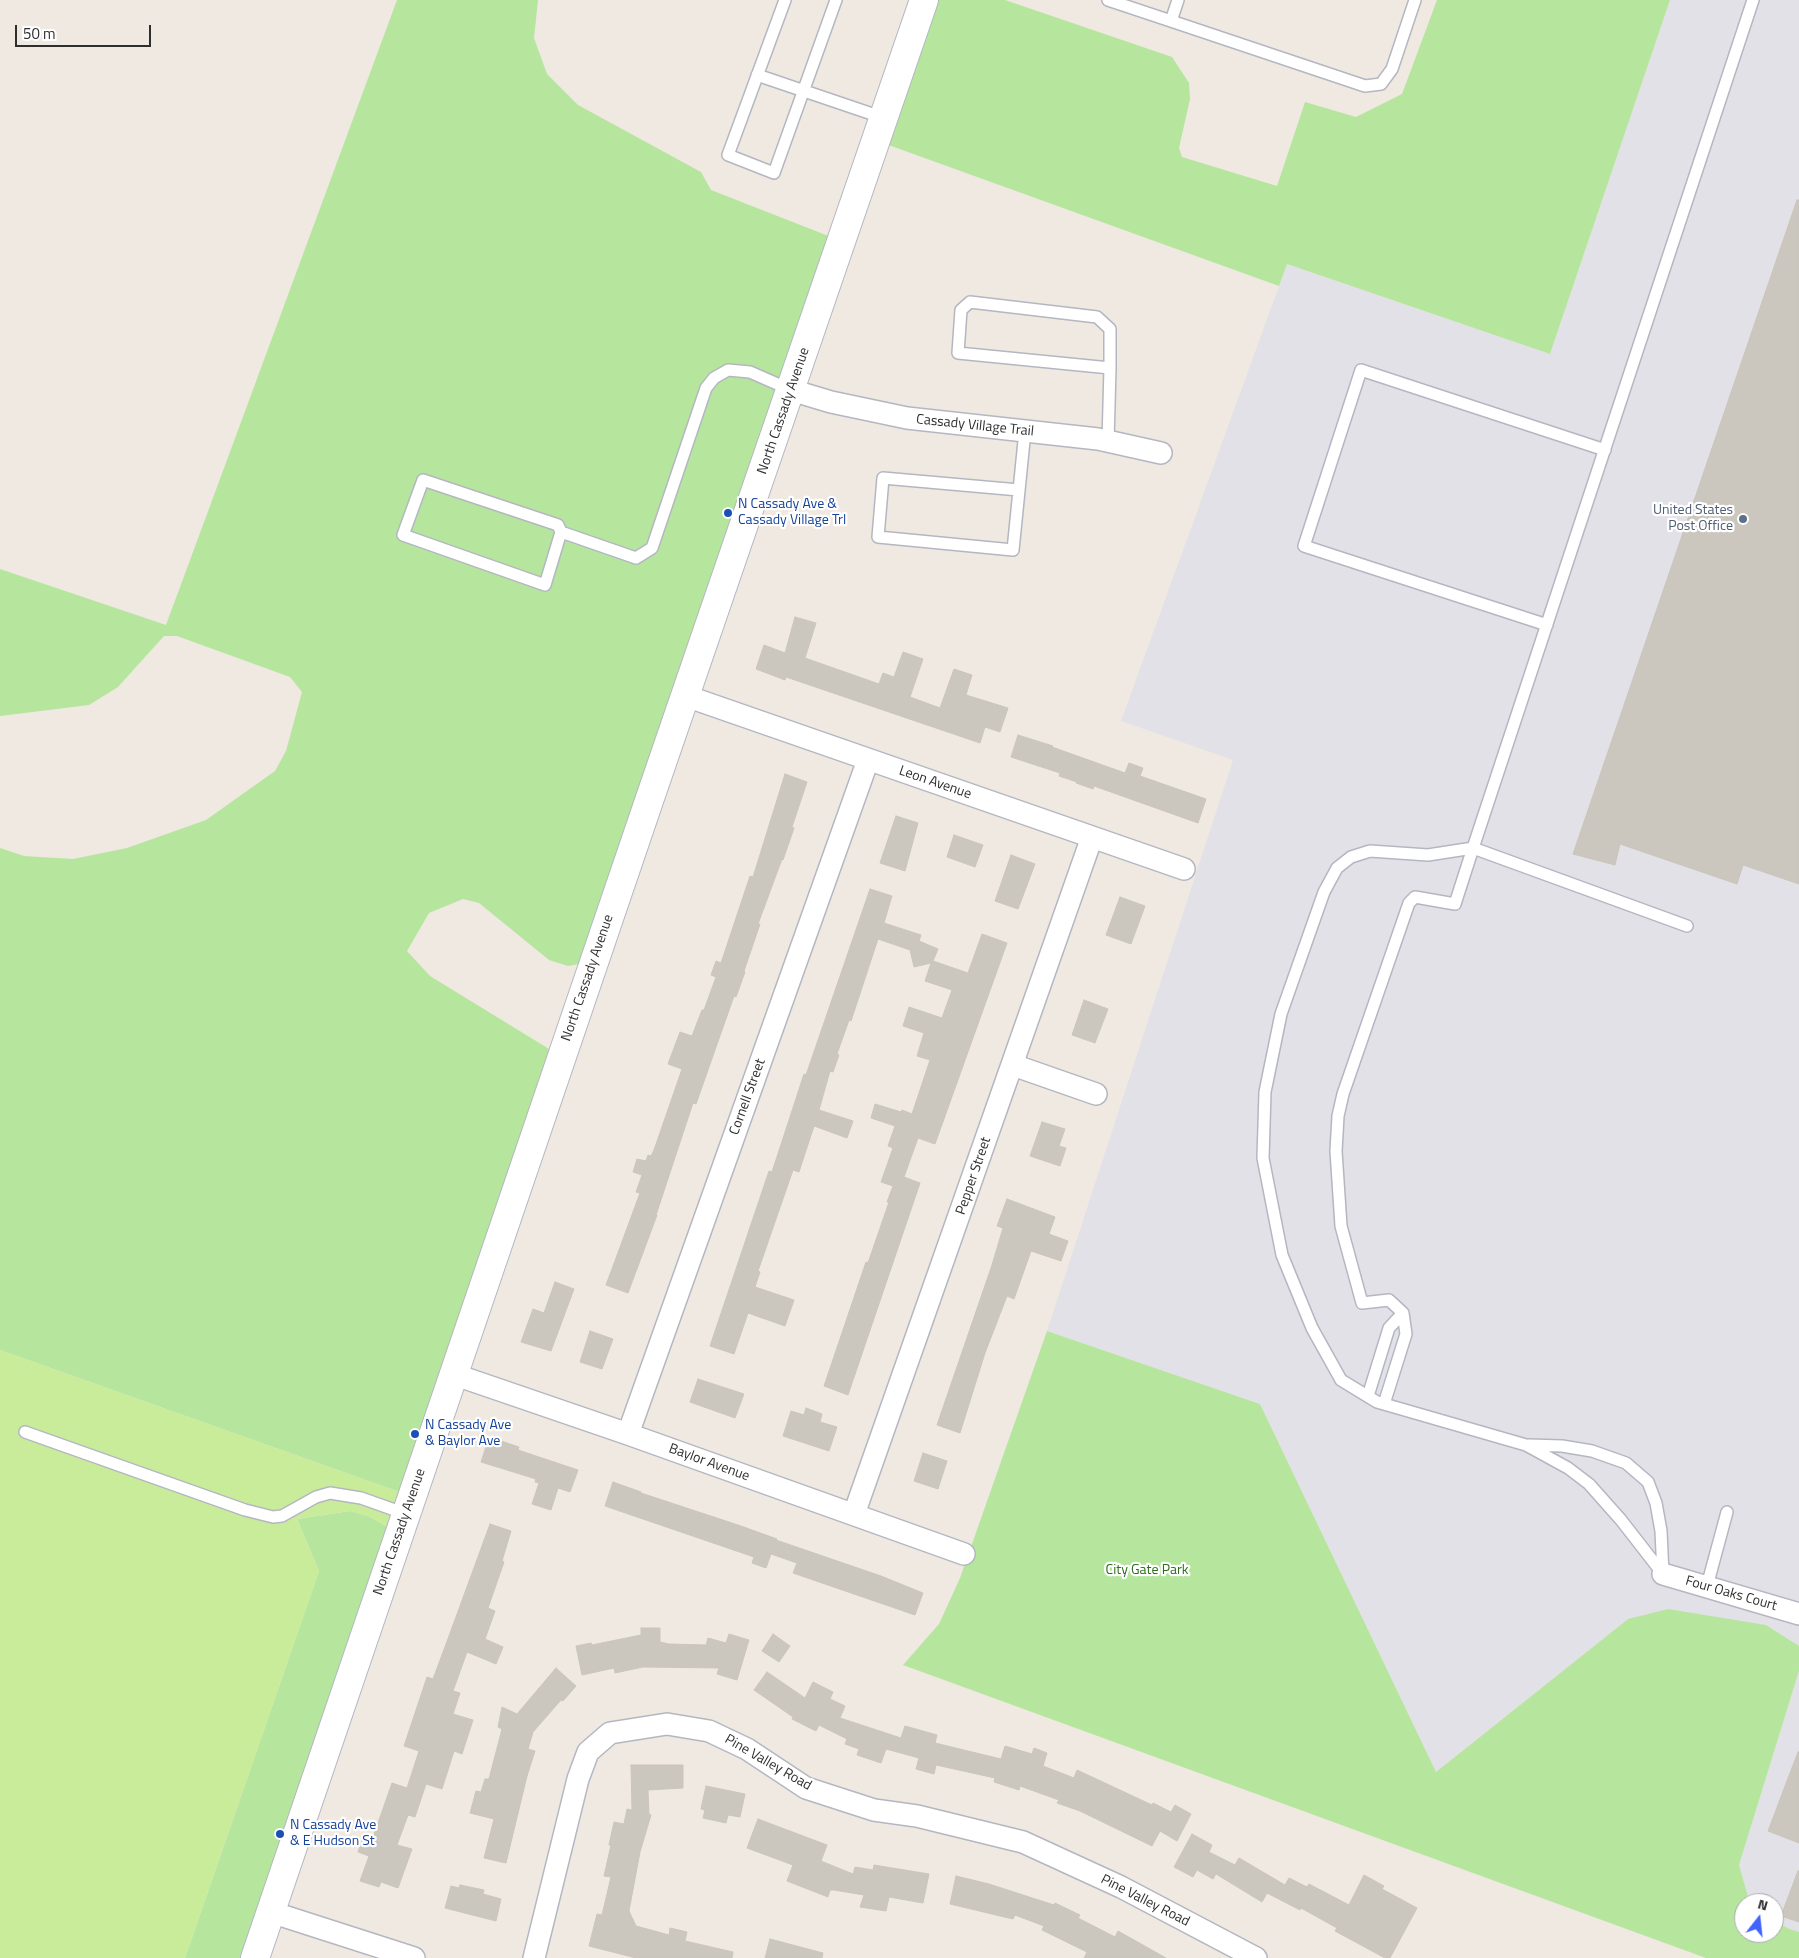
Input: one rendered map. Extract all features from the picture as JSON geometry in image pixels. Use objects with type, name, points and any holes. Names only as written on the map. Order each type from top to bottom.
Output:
[{"type":"main road","name":"North Cassady Avenue","points":[[255,1958],[924,0]]},
{"type":"street","name":"Cassady Village Trail","points":[[791,390],[832,402],[907,418],[1108,442],[1161,453]]},
{"type":"street","name":"Leon Avenue","points":[[686,696],[1184,869]]},
{"type":"street","name":"Cornell Street","points":[[628,1434],[868,760]]},
{"type":"street","name":"Pepper Street","points":[[854,1514],[1092,837]]},
{"type":"street","points":[[1013,1065],[1096,1094]]},
{"type":"street","name":"Baylor Avenue","points":[[453,1374],[628,1434],[964,1554]]},
{"type":"street","name":"Four Oaks Court","points":[[1663,1574],[1799,1614]]},
{"type":"street","name":"Pine Valley Road","points":[[534,1958],[578,1779],[588,1752],[610,1733],[667,1724],[709,1731],[747,1749],[806,1788],[874,1810],[918,1816],[1023,1842],[1121,1887],[1256,1958]]},
{"type":"street","points":[[271,1912],[414,1958]]},
{"type":"lane","points":[[785,0],[728,155],[774,173],[836,0]]},
{"type":"lane","points":[[1108,0],[1365,86],[1381,84],[1392,69],[1415,0]]},
{"type":"lane","points":[[1171,22],[1178,0]]},
{"type":"lane","points":[[1384,1404],[1406,1334],[1403,1313],[1389,1300],[1362,1303],[1342,1226],[1336,1151],[1338,1116],[1343,1094],[1409,902],[1415,897],[1455,904],[1753,0]]},
{"type":"lane","points":[[757,75],[884,118]]},
{"type":"lane","points":[[1108,442],[1110,368],[1110,329],[1097,317],[970,302],[961,310],[958,353],[1110,368]]},
{"type":"lane","points":[[561,532],[545,584],[403,535],[423,480],[558,525],[561,532],[636,558],[652,548],[706,388],[714,378],[728,370],[750,372],[791,390]]},
{"type":"lane","points":[[1547,625],[1304,546],[1362,370],[1605,450]]},
{"type":"lane","points":[[1019,490],[883,478],[878,537],[1013,550],[1025,431]]},
{"type":"lane","points":[[1663,1574],[1621,1520],[1589,1484],[1568,1468],[1526,1445],[1384,1404],[1341,1380],[1312,1328],[1282,1255],[1262,1158],[1265,1092],[1281,1014],[1324,892],[1337,868],[1350,857],[1370,851],[1428,855],[1473,848],[1687,926]]},
{"type":"lane","points":[[1368,1396],[1389,1328],[1403,1313]]},
{"type":"lane","points":[[25,1432],[245,1510],[273,1517],[282,1516],[316,1497],[330,1493],[362,1498],[406,1514]]},
{"type":"lane","points":[[1526,1445],[1562,1446],[1592,1451],[1626,1463],[1648,1482],[1656,1502],[1661,1531],[1663,1574]]},
{"type":"lane","points":[[1707,1586],[1727,1512]]},
{"type":"shaded area","points":[[1670,0],[1799,0],[1799,1646],[1766,1625],[1628,1619],[1436,1772],[1260,1404],[1047,1331],[1233,760],[1121,721],[1287,264],[1550,354]]},
{"type":"shaded area","points":[[1799,1671],[1799,1932],[1784,1926],[1784,1893],[1747,1893],[1739,1865]]},
{"type":"green space","points":[[397,0],[538,0],[534,38],[547,74],[578,105],[701,172],[711,190],[831,237],[584,963],[568,966],[549,960],[479,903],[463,899],[429,913],[407,951],[430,976],[554,1052],[405,1494],[0,1350],[0,848],[24,856],[73,859],[127,848],[206,820],[275,771],[286,751],[302,692],[290,677],[177,636],[164,636],[118,687],[89,705],[0,716],[0,569],[166,625]]},
{"type":"green space","points":[[930,0],[1005,0],[1172,57],[1189,83],[1190,99],[1179,148],[1182,157],[1277,186],[1305,102],[1356,117],[1402,94],[1437,0],[1670,0],[1550,354],[1287,264],[1279,286],[883,143]]},
{"type":"green space","name":"City Gate Park","points":[[1047,1331],[1260,1404],[1436,1772],[1628,1619],[1668,1609],[1766,1625],[1799,1646],[1799,1671],[1739,1865],[1747,1893],[1734,1893],[1734,1943],[1784,1943],[1784,1926],[1799,1932],[1799,1958],[1706,1958],[903,1665],[939,1624],[960,1578]]},
{"type":"green space","points":[[0,1350],[405,1494],[392,1529],[368,1516],[350,1511],[297,1519],[319,1571],[185,1958],[0,1958]]},
{"type":"green space","points":[[350,1511],[368,1516],[392,1529],[244,1958],[185,1958],[319,1571],[297,1519]]},
{"type":"building","name":"United States Post Office","points":[[1797,200],[1799,200],[1799,884],[1743,865],[1737,884],[1620,844],[1615,865],[1573,854]]},
{"type":"building","points":[[795,617],[816,623],[805,658],[879,684],[883,673],[894,677],[903,652],[923,659],[910,697],[940,708],[954,669],[972,675],[966,695],[1008,708],[1000,732],[985,727],[980,743],[786,677],[785,680],[756,669],[764,645],[785,653]]},
{"type":"building","points":[[1018,735],[1125,773],[1129,763],[1143,768],[1140,776],[1206,799],[1198,823],[1094,786],[1093,789],[1076,783],[1059,776],[1060,773],[1011,757]]},
{"type":"building","points":[[785,774],[807,782],[792,827],[794,828],[758,924],[760,924],[736,997],[734,996],[696,1104],[693,1103],[657,1215],[628,1293],[606,1285],[640,1193],[636,1192],[642,1175],[633,1172],[637,1159],[646,1161],[648,1155],[651,1156],[654,1150],[682,1069],[668,1064],[680,1032],[692,1036],[702,1010],[704,1010],[716,977],[711,975],[716,961],[721,963],[750,876],[753,877]]},
{"type":"building","points":[[896,816],[918,823],[905,871],[880,863]]},
{"type":"building","points":[[954,835],[983,845],[975,867],[947,857]]},
{"type":"building","points":[[1011,855],[1035,864],[1018,909],[995,901]]},
{"type":"building","points":[[870,889],[892,896],[884,923],[921,935],[919,941],[938,949],[933,961],[968,973],[982,934],[1007,943],[935,1144],[918,1138],[904,1177],[920,1183],[848,1395],[824,1386],[893,1186],[881,1182],[893,1148],[888,1146],[895,1126],[871,1118],[875,1104],[912,1114],[930,1060],[917,1056],[924,1033],[903,1026],[909,1007],[942,1018],[952,990],[925,981],[931,963],[914,967],[910,950],[878,939],[851,1021],[849,1020],[837,1054],[839,1055],[833,1072],[830,1071],[819,1110],[853,1121],[847,1138],[814,1126],[799,1172],[793,1170],[758,1271],[760,1272],[755,1287],[794,1300],[785,1326],[748,1313],[734,1354],[710,1346],[769,1171],[772,1172],[804,1074],[806,1075]]},
{"type":"building","points":[[1120,897],[1145,906],[1131,944],[1106,935]]},
{"type":"building","points":[[1084,1000],[1108,1009],[1095,1043],[1072,1035]]},
{"type":"building","points":[[1042,1122],[1065,1129],[1059,1146],[1066,1148],[1060,1166],[1030,1156]]},
{"type":"building","points":[[1007,1199],[1055,1217],[1049,1234],[1068,1241],[1061,1261],[1031,1251],[1014,1299],[1007,1296],[985,1353],[960,1433],[937,1425],[992,1265],[1003,1228],[997,1226]]},
{"type":"building","points":[[555,1282],[574,1289],[551,1351],[521,1342],[533,1309],[544,1313]]},
{"type":"building","points":[[590,1331],[613,1339],[602,1369],[580,1362]]},
{"type":"building","points":[[698,1379],[744,1394],[735,1418],[690,1402]]},
{"type":"building","points":[[806,1408],[822,1414],[820,1422],[837,1427],[829,1451],[783,1436],[791,1411],[804,1415]]},
{"type":"building","points":[[489,1437],[519,1447],[518,1450],[578,1470],[570,1492],[558,1488],[551,1510],[532,1504],[539,1483],[535,1482],[536,1479],[481,1462]]},
{"type":"building","points":[[923,1453],[947,1461],[938,1489],[914,1481]]},
{"type":"building","points":[[613,1482],[881,1576],[923,1593],[915,1615],[793,1573],[797,1563],[771,1554],[766,1568],[752,1563],[754,1557],[605,1506]]},
{"type":"building","points":[[490,1524],[511,1531],[502,1561],[504,1562],[488,1608],[495,1611],[485,1639],[503,1647],[496,1664],[467,1652],[453,1691],[460,1693],[453,1714],[473,1720],[462,1754],[454,1751],[442,1789],[426,1784],[415,1817],[408,1815],[397,1845],[412,1849],[398,1888],[381,1882],[379,1887],[360,1881],[369,1856],[358,1852],[363,1837],[372,1840],[392,1783],[407,1788],[419,1751],[404,1746],[427,1677],[433,1679]]},
{"type":"building","points":[[641,1628],[660,1628],[660,1642],[669,1644],[706,1645],[708,1638],[726,1643],[729,1634],[749,1640],[737,1680],[717,1674],[719,1668],[643,1667],[615,1673],[614,1668],[582,1675],[576,1646],[591,1643],[592,1645],[641,1635]]},
{"type":"building","points":[[773,1634],[790,1646],[779,1662],[762,1651]]},
{"type":"building","points":[[556,1668],[576,1686],[533,1732],[528,1749],[535,1751],[506,1863],[484,1858],[494,1819],[470,1813],[476,1791],[481,1792],[485,1779],[489,1779],[502,1729],[498,1727],[502,1707],[517,1714]]},
{"type":"building","points":[[767,1672],[805,1698],[813,1682],[833,1692],[830,1699],[845,1706],[840,1718],[901,1738],[905,1726],[937,1735],[935,1743],[1001,1759],[1005,1746],[1032,1754],[1034,1748],[1047,1753],[1043,1766],[1074,1778],[1077,1770],[1152,1805],[1153,1803],[1171,1812],[1175,1805],[1191,1814],[1177,1841],[1160,1831],[1152,1846],[1080,1811],[1057,1803],[1059,1800],[1020,1786],[1019,1790],[994,1782],[995,1778],[936,1765],[934,1774],[916,1769],[919,1758],[886,1749],[881,1763],[857,1755],[859,1749],[845,1744],[847,1739],[819,1725],[816,1731],[792,1719],[793,1717],[754,1690]]},
{"type":"building","points":[[1799,1752],[1799,1843],[1768,1831]]},
{"type":"building","points":[[631,1765],[683,1765],[683,1788],[648,1790],[649,1814],[651,1815],[640,1852],[629,1911],[636,1926],[669,1935],[670,1928],[687,1932],[685,1941],[733,1952],[732,1958],[636,1958],[589,1946],[597,1914],[602,1915],[611,1877],[604,1876],[614,1822],[624,1824],[627,1809],[632,1810]]},
{"type":"building","points":[[706,1786],[745,1794],[740,1817],[728,1815],[726,1823],[703,1818],[705,1810],[701,1809]]},
{"type":"building","points":[[758,1819],[827,1845],[821,1861],[853,1874],[855,1867],[873,1870],[874,1865],[929,1874],[923,1903],[889,1897],[886,1911],[860,1907],[864,1895],[830,1890],[828,1897],[787,1881],[793,1865],[747,1848]]},
{"type":"building","points":[[1192,1834],[1212,1845],[1209,1852],[1235,1865],[1239,1858],[1285,1885],[1289,1878],[1307,1887],[1309,1884],[1349,1905],[1364,1875],[1384,1886],[1382,1889],[1417,1908],[1390,1958],[1385,1958],[1335,1931],[1337,1928],[1301,1908],[1300,1910],[1267,1893],[1262,1902],[1216,1874],[1213,1879],[1197,1870],[1193,1877],[1174,1867]]},
{"type":"building","points":[[1799,1871],[1799,1922],[1784,1917],[1784,1908]]},
{"type":"building","points":[[956,1876],[989,1884],[1054,1905],[1055,1903],[1080,1915],[1078,1918],[1115,1937],[1118,1931],[1166,1958],[1084,1958],[1087,1952],[1042,1930],[1044,1926],[1015,1915],[1013,1919],[950,1904]]},
{"type":"building","points":[[460,1885],[484,1890],[483,1894],[501,1899],[496,1921],[445,1908],[451,1886],[459,1888]]},
{"type":"building","points":[[770,1939],[823,1953],[822,1958],[765,1958]]},
{"type":"place","name":"N Cassady Ave & Cassady Village Trl","points":[[728,513]]},
{"type":"place","name":"United States Post Office","points":[[1743,519]]},
{"type":"place","name":"N Cassady Ave & Baylor Ave","points":[[415,1434]]},
{"type":"place","name":"N Cassady Ave & E Hudson St","points":[[280,1834]]}]
